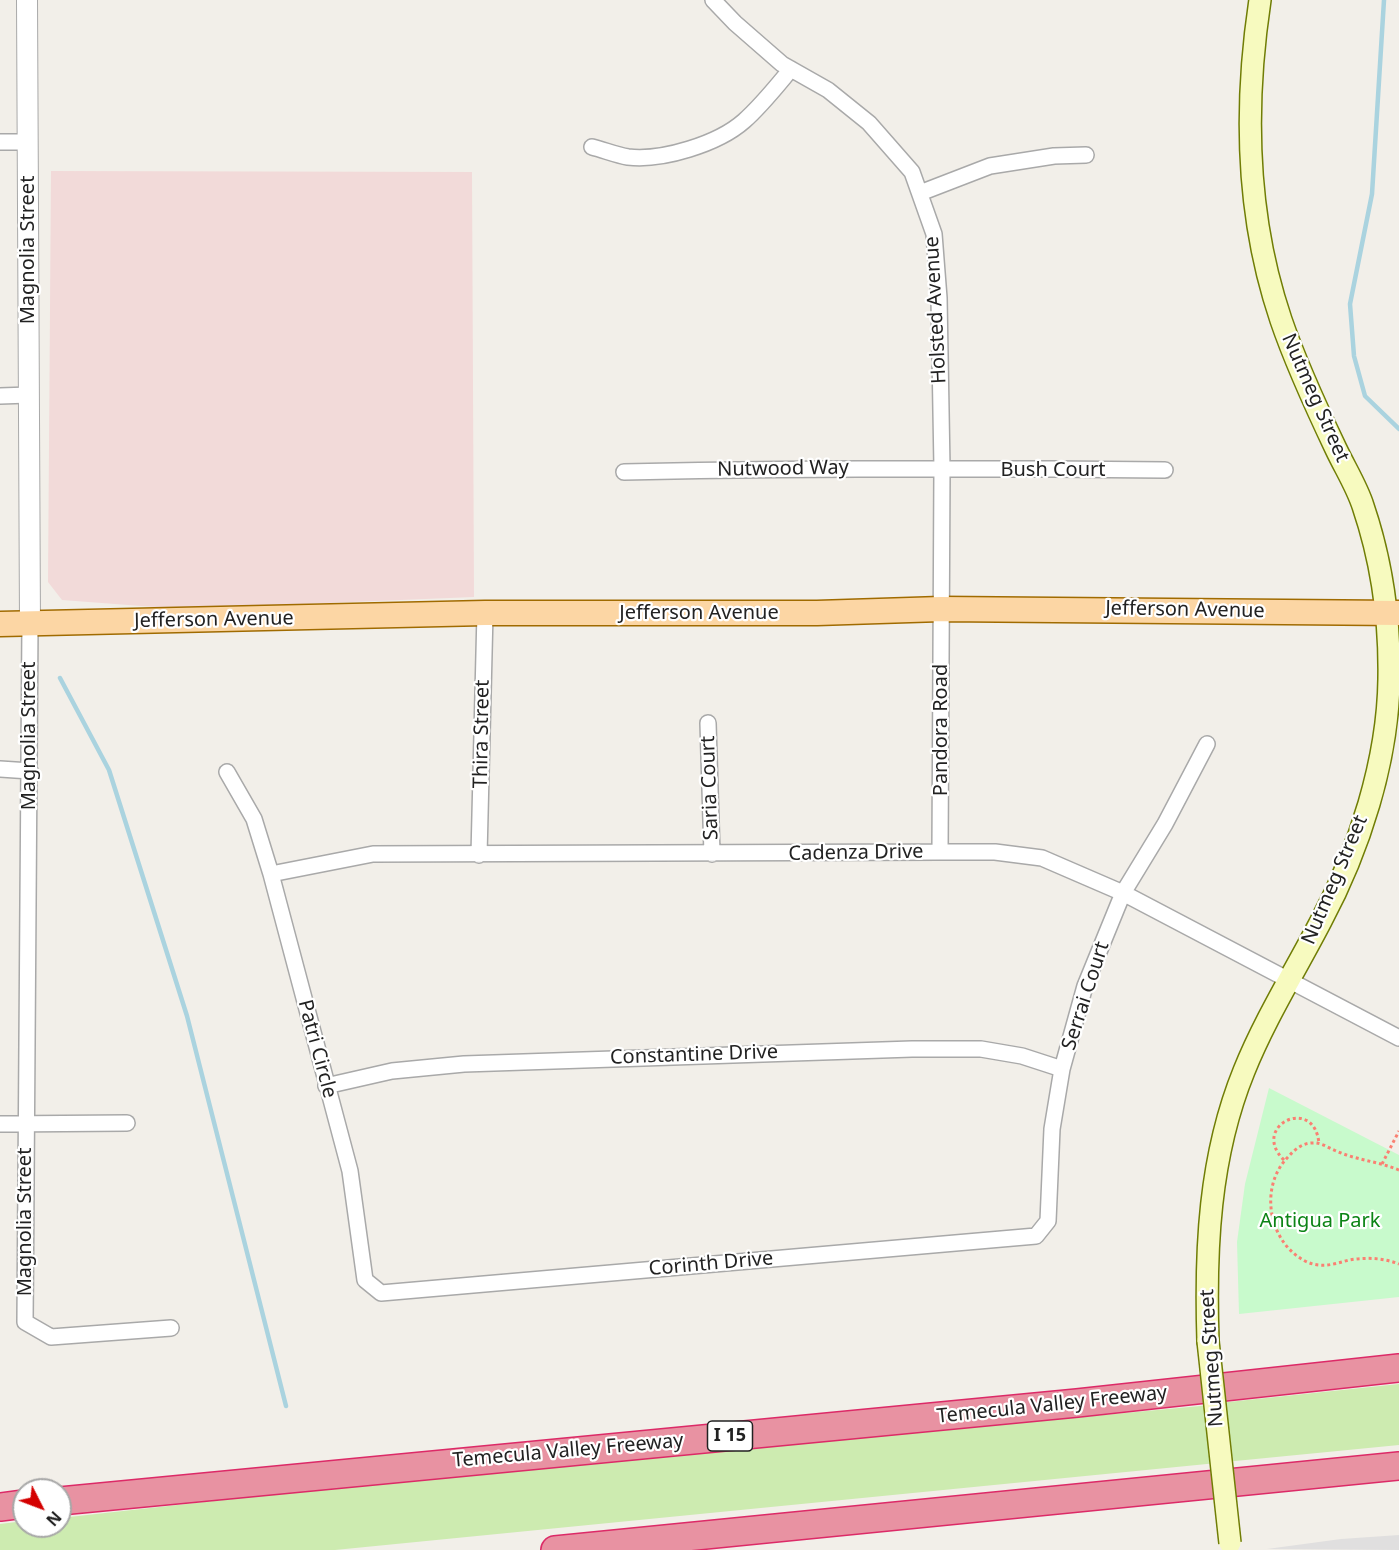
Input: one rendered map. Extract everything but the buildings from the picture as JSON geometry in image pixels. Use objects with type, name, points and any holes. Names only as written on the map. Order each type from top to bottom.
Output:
[{"type":"highway","name":"Temecula Valley Freeway","points":[[72,1500],[1065,1404],[1399,1368]]},
{"type":"highway","points":[[555,1550],[1399,1466]]},
{"type":"main road","name":"Nutmeg Street","points":[[1230,1547],[1208,1341],[1206,1265],[1216,1169],[1242,1076],[1262,1027],[1323,917],[1358,836],[1379,760],[1389,681],[1393,613],[1362,503],[1306,384],[1280,317],[1260,237],[1250,164],[1252,53],[1260,0]]},
{"type":"main road","name":"Jefferson Avenue","points":[[0,624],[485,613],[817,613],[941,609],[1393,613]]},
{"type":"street","name":"Magnolia Street","points":[[27,0],[30,771],[25,1123],[25,1322],[51,1337],[171,1328]]},
{"type":"street","name":"Holsted Avenue","points":[[713,0],[735,23],[791,69],[828,90],[869,123],[912,172],[920,193],[934,234],[939,298],[942,468],[941,609]]},
{"type":"street","points":[[592,147],[627,157],[667,156],[710,140],[742,123],[791,69]]},
{"type":"street","points":[[0,142],[28,142]]},
{"type":"street","points":[[920,193],[990,166],[1054,156],[1086,155]]},
{"type":"street","points":[[0,396],[29,395]]},
{"type":"street","name":"Bush Court","points":[[942,468],[1043,471],[1165,470]]},
{"type":"street","name":"Nutwood Way","points":[[624,472],[942,468]]},
{"type":"street","name":"Pandora Road","points":[[940,852],[941,609]]},
{"type":"street","name":"Thira Street","points":[[479,855],[485,613]]},
{"type":"street","name":"Saria Court","points":[[708,723],[712,855]]},
{"type":"street","name":"Serrai Court","points":[[1004,1237],[1036,1236],[1048,1221],[1052,1130],[1062,1069],[1085,986],[1123,893],[1166,824],[1207,744]]},
{"type":"street","points":[[0,769],[30,771]]},
{"type":"street","name":"Patri Circle","points":[[227,772],[254,819],[271,874],[350,1171],[365,1280],[381,1293],[418,1290]]},
{"type":"street","name":"Cadenza Drive","points":[[271,874],[374,854],[712,855],[995,852],[1042,858],[1123,893],[1287,982],[1399,1038]]},
{"type":"street","name":"Constantine Drive","points":[[326,1086],[392,1071],[464,1064],[912,1049],[981,1048],[1022,1056],[1062,1069]]},
{"type":"street","points":[[0,1124],[127,1123]]},
{"type":"street","name":"Corinth Drive","points":[[418,1290],[1004,1237]]},
{"type":"path","points":[[1284,1160],[1276,1151],[1274,1141],[1277,1129],[1289,1118],[1295,1116],[1307,1121],[1315,1130],[1318,1144]]},
{"type":"path","points":[[1382,1164],[1399,1131]]},
{"type":"path","points":[[1399,1170],[1382,1164],[1353,1159],[1318,1144],[1302,1145],[1284,1160],[1275,1175],[1269,1202],[1276,1228],[1294,1253],[1307,1262],[1326,1266],[1374,1258],[1399,1264]]},
{"type":"shaded area","points":[[51,171],[472,172],[474,597],[181,609],[62,600],[48,582]]},
{"type":"shaded area","points":[[1399,1535],[1399,1550],[1267,1549],[1341,1539]]},
{"type":"green space","name":"Antigua Park","points":[[1269,1088],[1399,1155],[1399,1297],[1239,1314],[1237,1242],[1245,1184]]},
{"type":"green space","points":[[1399,1384],[1399,1445],[1225,1462],[1219,1403]]},
{"type":"green space","points":[[1211,1405],[1217,1463],[335,1550],[0,1550],[0,1524],[12,1522],[12,1538],[72,1538],[72,1517],[394,1481]]},
{"type":"waterway","points":[[1384,0],[1372,194],[1350,304],[1354,356],[1365,396],[1399,429]]},
{"type":"waterway","points":[[60,678],[109,770],[187,1016],[286,1406]]}]
